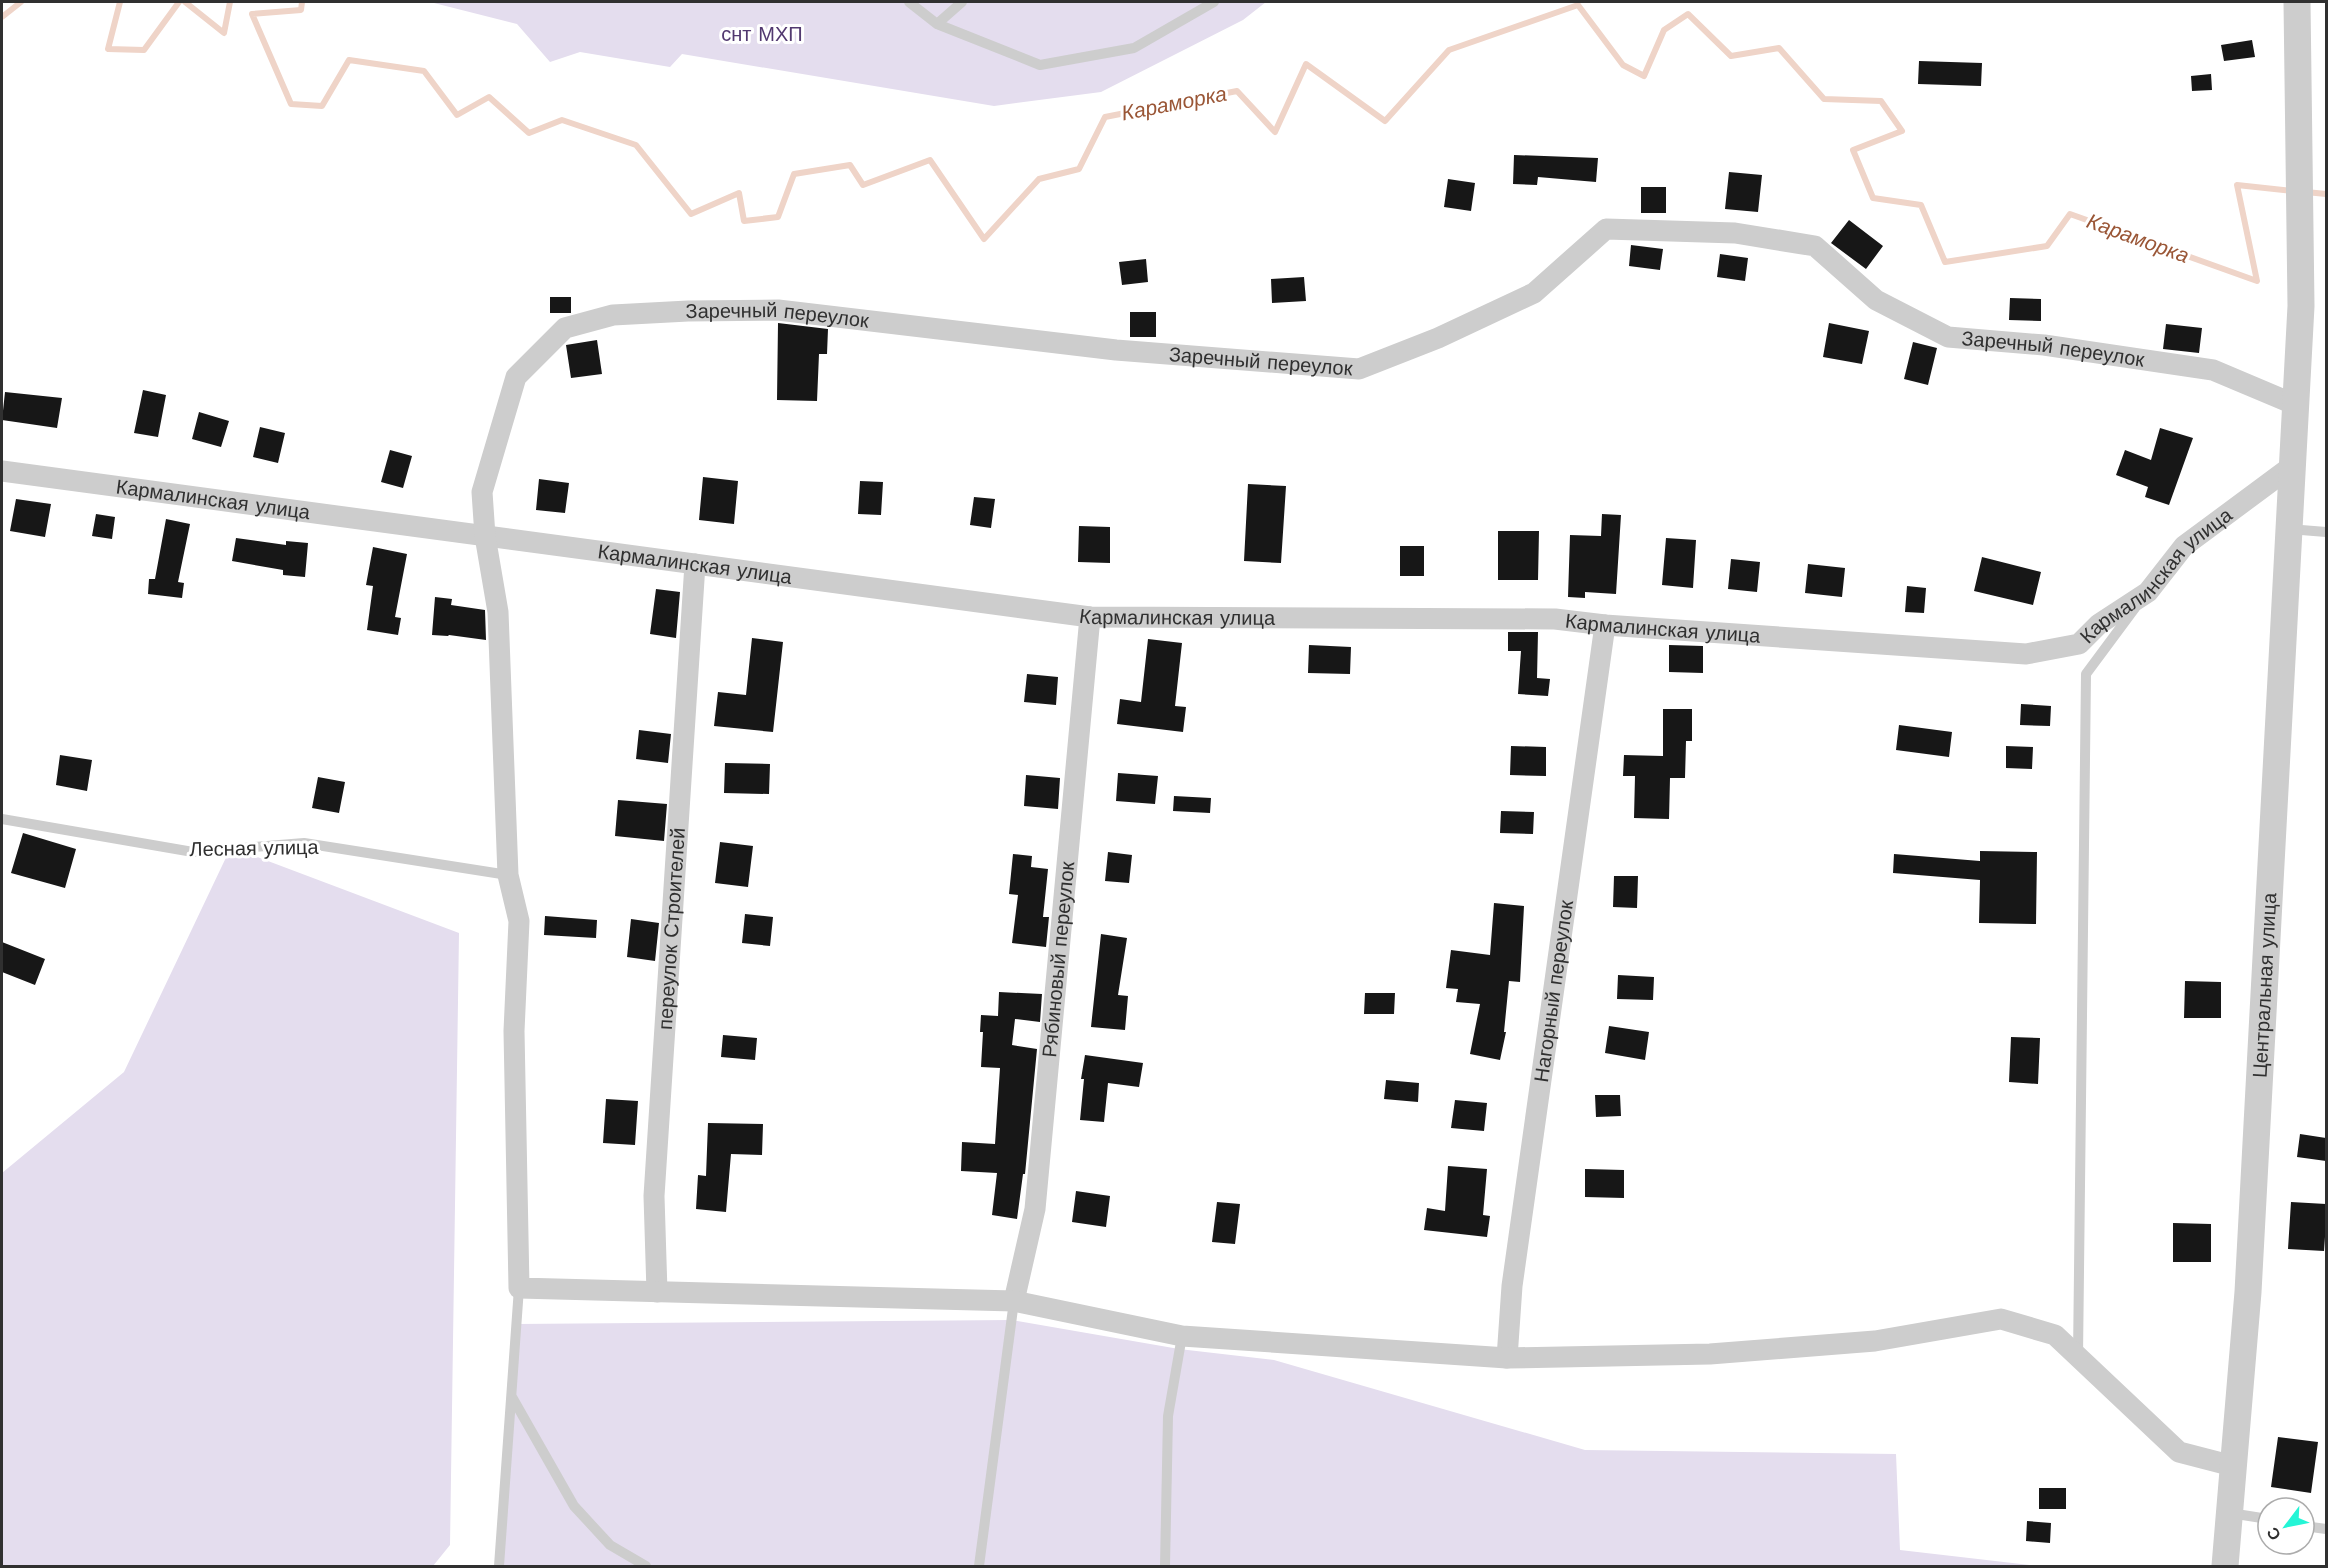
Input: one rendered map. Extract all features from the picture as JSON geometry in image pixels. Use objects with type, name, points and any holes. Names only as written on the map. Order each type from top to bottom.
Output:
[{"type":"street","name":"Центральная улица","points":[[2225,1566],[2248,1292],[2301,306],[2297,2]]},
{"type":"street","name":"Заречный переулок","points":[[519,1288],[514,1031],[519,921],[508,875],[498,612],[485,536],[482,492],[516,377],[565,328],[613,315],[778,310],[1116,350],[1359,369],[1438,338],[1534,293],[1606,229],[1735,233],[1815,246],[1875,300],[1948,337],[2044,345],[2214,370],[2296,405]]},
{"type":"street","name":"Кармалинская улица","points":[[2,471],[1090,617],[1555,619],[1605,625],[2026,654],[2079,644],[2099,624],[2148,592],[2184,546],[2292,466]]},
{"type":"street","name":"переулок Строителей","points":[[657,1292],[654,1196],[695,564]]},
{"type":"street","name":"Рябиновый переулок","points":[[1014,1301],[1035,1209],[1090,617]]},
{"type":"street","name":"Нагорный переулок","points":[[1506,1358],[1512,1286],[1605,625]]},
{"type":"street","points":[[519,1288],[1014,1301],[1182,1336],[1506,1358],[1710,1354],[1875,1341],[2001,1319],[2055,1335],[2180,1452],[2233,1466]]},
{"type":"lane","points":[[909,2],[937,24],[1040,65],[1134,48],[1214,2]]},
{"type":"lane","points":[[937,24],[962,2]]},
{"type":"lane","points":[[2289,529],[2326,532]]},
{"type":"lane","points":[[2078,1357],[2086,674],[2148,592]]},
{"type":"lane","name":"Лесная улица","points":[[2,819],[193,852],[304,843],[508,875]]},
{"type":"lane","points":[[499,1566],[519,1288]]},
{"type":"lane","points":[[979,1566],[1014,1301]]},
{"type":"lane","points":[[1166,1566],[1168,1416],[1182,1336]]},
{"type":"lane","points":[[512,1396],[574,1506],[610,1545],[646,1566]]},
{"type":"lane","points":[[2229,1512],[2256,1517]]},
{"type":"green space","name":"снт МХП","points":[[430,2],[1266,2],[1243,20],[1101,92],[994,106],[682,54],[670,67],[580,52],[550,62],[517,24]]},
{"type":"green space","points":[[231,847],[459,933],[450,1545],[433,1566],[2,1566],[2,1173],[124,1072]]},
{"type":"green space","points":[[1011,1320],[1179,1349],[1274,1360],[1585,1450],[1896,1454],[1900,1550],[2038,1566],[503,1566],[516,1324]]},
{"type":"building","points":[[2252,40],[2255,57],[2224,61],[2221,45]]},
{"type":"building","points":[[1919,61],[1982,63],[1981,86],[1918,84]]},
{"type":"building","points":[[2211,74],[2212,90],[2192,91],[2191,76]]},
{"type":"building","points":[[1514,155],[1598,158],[1596,182],[1538,177],[1537,185],[1513,184]]},
{"type":"building","points":[[1729,172],[1762,175],[1758,212],[1725,209]]},
{"type":"building","points":[[1448,179],[1475,183],[1471,211],[1444,207]]},
{"type":"building","points":[[1641,187],[1666,187],[1666,213],[1641,213]]},
{"type":"building","points":[[1849,220],[1883,246],[1866,269],[1831,243]]},
{"type":"building","points":[[1631,245],[1663,249],[1660,270],[1629,266]]},
{"type":"building","points":[[1720,254],[1748,258],[1745,281],[1717,277]]},
{"type":"building","points":[[1146,259],[1148,282],[1122,285],[1119,262]]},
{"type":"building","points":[[1304,277],[1306,301],[1272,303],[1271,279]]},
{"type":"building","points":[[550,297],[571,297],[571,313],[550,313]]},
{"type":"building","points":[[2010,298],[2041,299],[2041,321],[2009,320]]},
{"type":"building","points":[[1130,312],[1156,312],[1156,337],[1130,337]]},
{"type":"building","points":[[778,323],[828,329],[827,354],[819,354],[817,401],[777,400]]},
{"type":"building","points":[[1829,323],[1869,331],[1862,364],[1823,357]]},
{"type":"building","points":[[2166,324],[2202,328],[2199,353],[2163,349]]},
{"type":"building","points":[[597,340],[602,374],[571,378],[566,345]]},
{"type":"building","points":[[1913,342],[1937,348],[1928,385],[1904,379]]},
{"type":"building","points":[[143,390],[166,395],[158,437],[134,433]]},
{"type":"building","points":[[5,392],[62,398],[57,428],[2,420]]},
{"type":"building","points":[[199,412],[229,421],[221,447],[192,439]]},
{"type":"building","points":[[260,427],[285,433],[278,463],[253,457]]},
{"type":"building","points":[[2160,428],[2193,438],[2169,505],[2145,497],[2148,487],[2116,475],[2125,450],[2151,460]]},
{"type":"building","points":[[390,450],[412,456],[403,488],[381,482]]},
{"type":"building","points":[[703,477],[738,481],[734,524],[699,520]]},
{"type":"building","points":[[539,479],[569,483],[565,513],[536,510]]},
{"type":"building","points":[[860,481],[883,482],[881,515],[858,514]]},
{"type":"building","points":[[1248,484],[1286,486],[1281,563],[1244,561]]},
{"type":"building","points":[[974,497],[995,499],[991,528],[970,525]]},
{"type":"building","points":[[16,499],[51,504],[45,537],[10,531]]},
{"type":"building","points":[[96,514],[115,517],[112,539],[92,536]]},
{"type":"building","points":[[1602,514],[1621,515],[1616,594],[1585,592],[1585,598],[1568,597],[1570,535],[1601,536]]},
{"type":"building","points":[[166,519],[190,524],[178,582],[184,583],[182,598],[148,594],[149,579],[155,579]]},
{"type":"building","points":[[1079,526],[1110,527],[1110,563],[1078,562]]},
{"type":"building","points":[[1498,531],[1539,531],[1538,580],[1498,580]]},
{"type":"building","points":[[236,538],[286,545],[286,541],[308,543],[305,577],[283,575],[283,570],[232,561]]},
{"type":"building","points":[[1666,538],[1696,540],[1693,588],[1662,585]]},
{"type":"building","points":[[1400,546],[1424,546],[1424,576],[1400,576]]},
{"type":"building","points":[[373,547],[407,554],[395,617],[401,618],[398,635],[367,630],[373,586],[366,585]]},
{"type":"building","points":[[1982,557],[2041,572],[2033,605],[1974,591]]},
{"type":"building","points":[[1731,559],[1760,562],[1757,592],[1728,589]]},
{"type":"building","points":[[1808,564],[1845,568],[1842,597],[1805,593]]},
{"type":"building","points":[[1907,586],[1926,588],[1924,613],[1905,612]]},
{"type":"building","points":[[656,589],[680,592],[676,638],[650,634]]},
{"type":"building","points":[[435,597],[452,599],[451,605],[485,610],[486,640],[432,635]]},
{"type":"building","points":[[1508,632],[1538,632],[1537,678],[1550,679],[1548,696],[1518,694],[1521,651],[1508,651]]},
{"type":"building","points":[[752,638],[783,642],[773,732],[714,726],[718,692],[746,695]]},
{"type":"building","points":[[1148,639],[1182,643],[1175,706],[1186,707],[1183,732],[1117,724],[1120,699],[1141,702]]},
{"type":"building","points":[[1309,645],[1351,647],[1350,674],[1308,673]]},
{"type":"building","points":[[1669,645],[1703,646],[1703,673],[1669,672]]},
{"type":"building","points":[[1027,674],[1058,677],[1056,705],[1024,702]]},
{"type":"building","points":[[2021,704],[2051,706],[2050,726],[2020,725]]},
{"type":"building","points":[[1663,709],[1692,709],[1692,741],[1686,741],[1685,778],[1670,778],[1669,819],[1634,818],[1635,776],[1623,776],[1624,755],[1663,756]]},
{"type":"building","points":[[1899,725],[1952,732],[1949,757],[1896,750]]},
{"type":"building","points":[[639,730],[671,734],[668,763],[636,759]]},
{"type":"building","points":[[1511,746],[1546,747],[1546,776],[1510,775]]},
{"type":"building","points":[[2006,746],[2033,747],[2032,769],[2006,768]]},
{"type":"building","points":[[60,755],[92,760],[87,791],[56,785]]},
{"type":"building","points":[[725,763],[770,764],[769,794],[724,793]]},
{"type":"building","points":[[1118,773],[1158,776],[1155,804],[1116,801]]},
{"type":"building","points":[[1026,775],[1060,778],[1058,809],[1024,806]]},
{"type":"building","points":[[318,777],[345,782],[339,813],[312,808]]},
{"type":"building","points":[[1174,796],[1211,798],[1210,813],[1173,811]]},
{"type":"building","points":[[618,800],[667,804],[664,841],[615,836]]},
{"type":"building","points":[[1501,811],[1534,812],[1533,834],[1500,833]]},
{"type":"building","points":[[23,833],[76,849],[65,888],[11,873]]},
{"type":"building","points":[[720,842],[753,846],[748,887],[715,883]]},
{"type":"building","points":[[1980,851],[2037,852],[2036,924],[1979,923],[1980,880],[1893,873],[1894,854],[1980,861]]},
{"type":"building","points":[[1108,852],[1132,855],[1129,883],[1105,881]]},
{"type":"building","points":[[1013,854],[1032,856],[1031,867],[1048,869],[1043,917],[1049,917],[1046,947],[1012,943],[1018,895],[1009,894]]},
{"type":"building","points":[[1614,876],[1638,876],[1637,908],[1613,907]]},
{"type":"building","points":[[1494,903],[1524,906],[1520,982],[1509,981],[1504,1032],[1506,1032],[1500,1060],[1470,1054],[1480,1004],[1456,1002],[1458,989],[1446,988],[1451,950],[1490,955]]},
{"type":"building","points":[[745,914],[773,917],[770,946],[742,943]]},
{"type":"building","points":[[545,916],[597,920],[596,938],[544,935]]},
{"type":"building","points":[[631,919],[659,923],[655,961],[627,957]]},
{"type":"building","points":[[1101,934],[1127,938],[1118,995],[1128,996],[1125,1030],[1091,1027]]},
{"type":"building","points":[[2,942],[45,959],[35,985],[2,972]]},
{"type":"building","points":[[1618,975],[1654,977],[1653,1000],[1617,999]]},
{"type":"building","points":[[2185,981],[2221,982],[2221,1018],[2184,1018]]},
{"type":"building","points":[[999,992],[1042,994],[1040,1022],[1015,1019],[1012,1045],[1037,1049],[1025,1174],[1023,1174],[1017,1219],[992,1215],[997,1173],[961,1171],[962,1142],[995,1144],[1000,1068],[981,1067],[983,1032],[980,1032],[981,1015],[998,1016]]},
{"type":"building","points":[[1365,993],[1395,993],[1394,1014],[1364,1014]]},
{"type":"building","points":[[1609,1026],[1649,1032],[1645,1060],[1605,1053]]},
{"type":"building","points":[[723,1035],[757,1038],[755,1060],[721,1057]]},
{"type":"building","points":[[2011,1037],[2040,1038],[2038,1084],[2009,1082]]},
{"type":"building","points":[[1085,1055],[1143,1063],[1139,1087],[1108,1083],[1104,1122],[1080,1120],[1084,1079],[1081,1079]]},
{"type":"building","points":[[1386,1080],[1419,1083],[1418,1102],[1384,1099]]},
{"type":"building","points":[[1595,1095],[1620,1095],[1621,1116],[1596,1117]]},
{"type":"building","points":[[606,1099],[638,1101],[635,1145],[603,1143]]},
{"type":"building","points":[[1455,1100],[1487,1103],[1484,1131],[1451,1128]]},
{"type":"building","points":[[708,1123],[763,1124],[762,1155],[731,1154],[726,1212],[696,1209],[698,1175],[706,1176]]},
{"type":"building","points":[[2300,1134],[2326,1138],[2326,1161],[2297,1157]]},
{"type":"building","points":[[1448,1166],[1487,1169],[1483,1215],[1490,1216],[1487,1237],[1424,1230],[1427,1208],[1445,1211]]},
{"type":"building","points":[[1585,1169],[1624,1170],[1624,1198],[1585,1197]]},
{"type":"building","points":[[1076,1191],[1110,1196],[1106,1227],[1072,1222]]},
{"type":"building","points":[[1217,1202],[1240,1204],[1235,1244],[1212,1242]]},
{"type":"building","points":[[2291,1202],[2326,1204],[2324,1251],[2288,1249]]},
{"type":"building","points":[[2173,1223],[2211,1224],[2211,1262],[2173,1262]]},
{"type":"building","points":[[2278,1437],[2318,1442],[2311,1493],[2271,1487]]},
{"type":"building","points":[[2039,1488],[2066,1488],[2066,1509],[2039,1509]]},
{"type":"building","points":[[2027,1521],[2051,1523],[2050,1543],[2026,1541]]},
{"type":"waterway","name":"Караморка","points":[[2,17],[21,2]]},
{"type":"waterway","name":"Караморка","points":[[120,2],[108,49],[144,50],[179,2]]},
{"type":"waterway","name":"Караморка","points":[[185,2],[224,33],[230,2]]},
{"type":"waterway","name":"Караморка","points":[[302,2],[301,10],[252,14],[291,104],[322,106],[349,60],[424,71],[457,115],[489,97],[529,133],[562,120],[636,145],[691,214],[739,193],[744,221],[778,217],[794,174],[850,165],[863,185],[930,160],[984,239],[1039,179],[1079,169],[1105,117],[1237,91],[1275,132],[1306,64],[1385,121],[1449,50],[1578,5],[1623,65],[1644,76],[1664,30],[1688,14],[1731,56],[1779,48],[1824,99],[1881,101],[1902,131],[1853,150],[1873,198],[1921,205],[1945,262],[2047,246],[2070,214],[2257,281],[2237,185],[2292,191]]},
{"type":"waterway","name":"Караморка","points":[[2306,192],[2326,194]]}]
